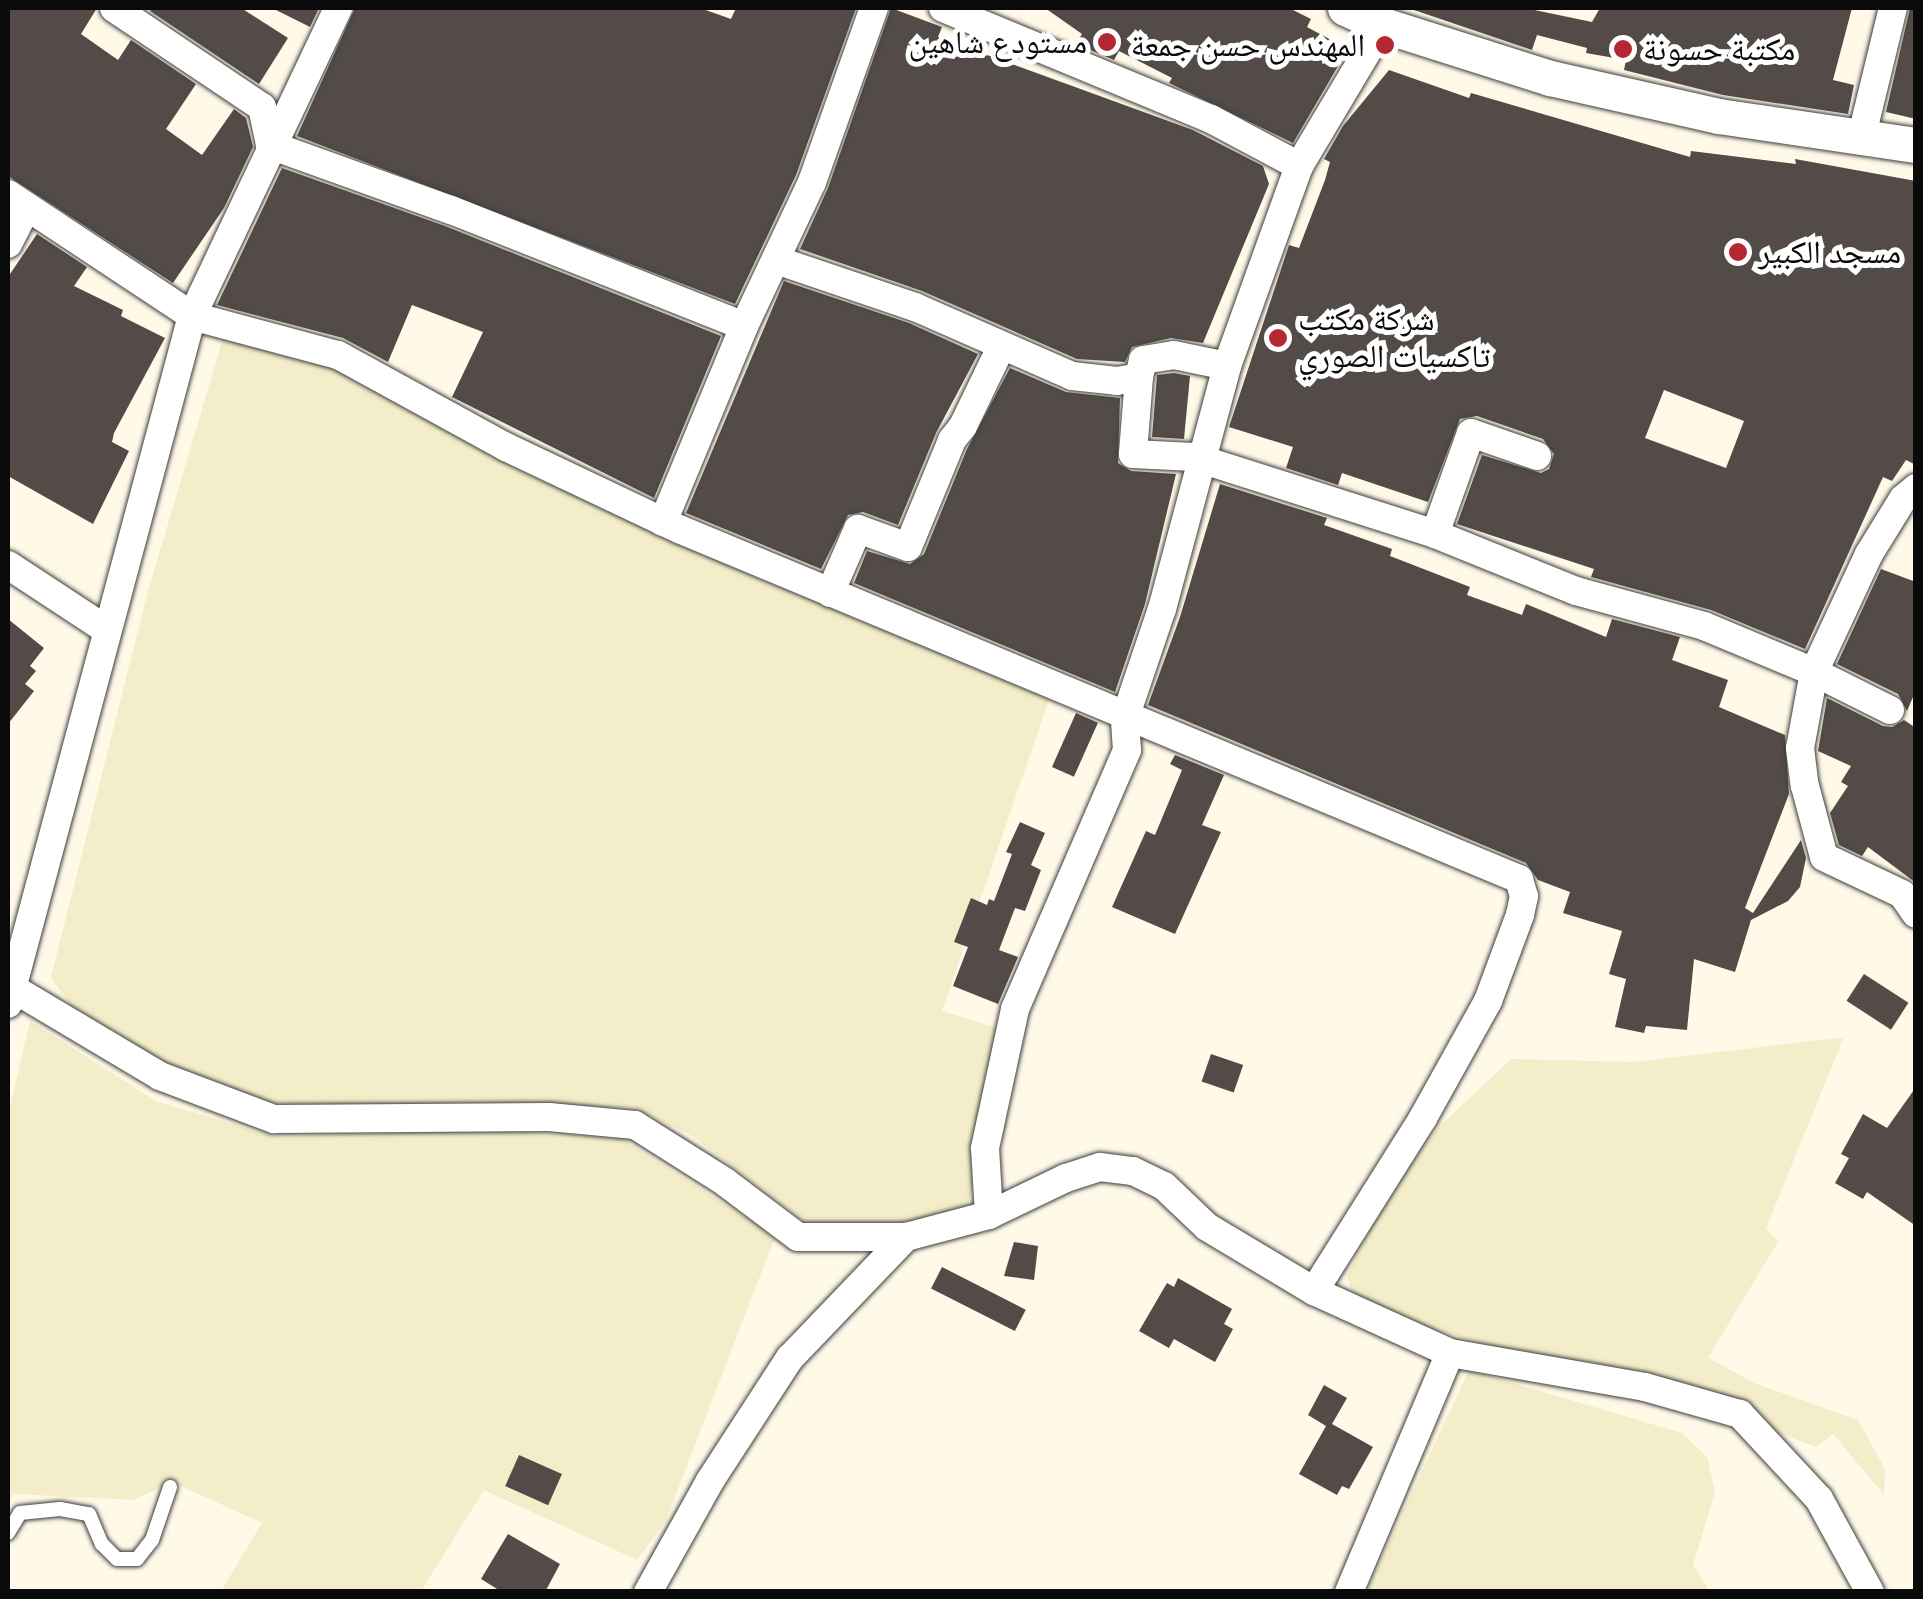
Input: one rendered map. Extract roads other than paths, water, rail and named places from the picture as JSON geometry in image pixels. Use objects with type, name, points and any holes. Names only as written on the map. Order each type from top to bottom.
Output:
[{"type":"street","points":[[114,8],[262,108],[270,145]]},
{"type":"street","points":[[338,8],[192,316],[107,630],[15,946],[11,997],[160,1076],[274,1118],[549,1117],[635,1125],[725,1182],[798,1236],[906,1237],[989,1215],[1066,1178],[1100,1168],[1133,1171],[1164,1186],[1207,1227],[1314,1291],[1450,1353],[1645,1387],[1740,1414],[1820,1499],[1870,1592]]},
{"type":"street","points":[[663,522],[744,326],[830,138],[874,8]]},
{"type":"street","points":[[943,8],[1211,119],[1299,166]]},
{"type":"street","points":[[1345,8],[1383,26],[1550,78],[1720,116],[1916,145]]},
{"type":"street","points":[[1861,139],[1893,8]]},
{"type":"street","points":[[989,1215],[985,1148],[1014,1009],[1127,750],[1125,718],[1162,609],[1227,366],[1299,166],[1383,26]]},
{"type":"street","points":[[270,145],[451,210],[744,326]]},
{"type":"street","points":[[8,244],[17,201],[192,316],[338,355],[506,447],[663,522],[1125,718],[1514,874],[1522,883],[1524,896],[1516,931],[1488,1002],[1423,1118],[1314,1291]]},
{"type":"street","points":[[776,260],[914,308],[1072,376],[1117,382],[1139,377]]},
{"type":"street","points":[[830,593],[858,529],[908,547],[952,440],[963,426],[1001,347]]},
{"type":"street","points":[[1227,366],[1174,355],[1144,360],[1133,454],[1203,462],[1435,534],[1576,590],[1704,626],[1814,672],[1890,710]]},
{"type":"street","points":[[1435,534],[1472,433],[1536,456]]},
{"type":"street","points":[[1916,488],[1903,499],[1869,554],[1814,672],[1800,748],[1809,815],[1824,858],[1902,894],[1916,914]]},
{"type":"street","points":[[8,565],[107,630]]},
{"type":"street","points":[[648,1592],[710,1481],[790,1358],[906,1237]]},
{"type":"street","points":[[1349,1592],[1450,1353]]},
{"type":"lane","points":[[8,1533],[20,1514],[60,1509],[89,1514],[102,1544],[117,1560],[137,1560],[152,1540],[170,1488]]},
{"type":"place","name":"مستودع شاهين","points":[[1107,42]]},
{"type":"place","name":"المهندس حسن جمعة","points":[[1385,45]]},
{"type":"place","name":"مكتبة حسونة","points":[[1623,49]]},
{"type":"place","name":"مسجد الكبير","points":[[1738,252]]},
{"type":"place","name":"شركة مكتب تاكسيات الصوري","points":[[1278,338]]}]
